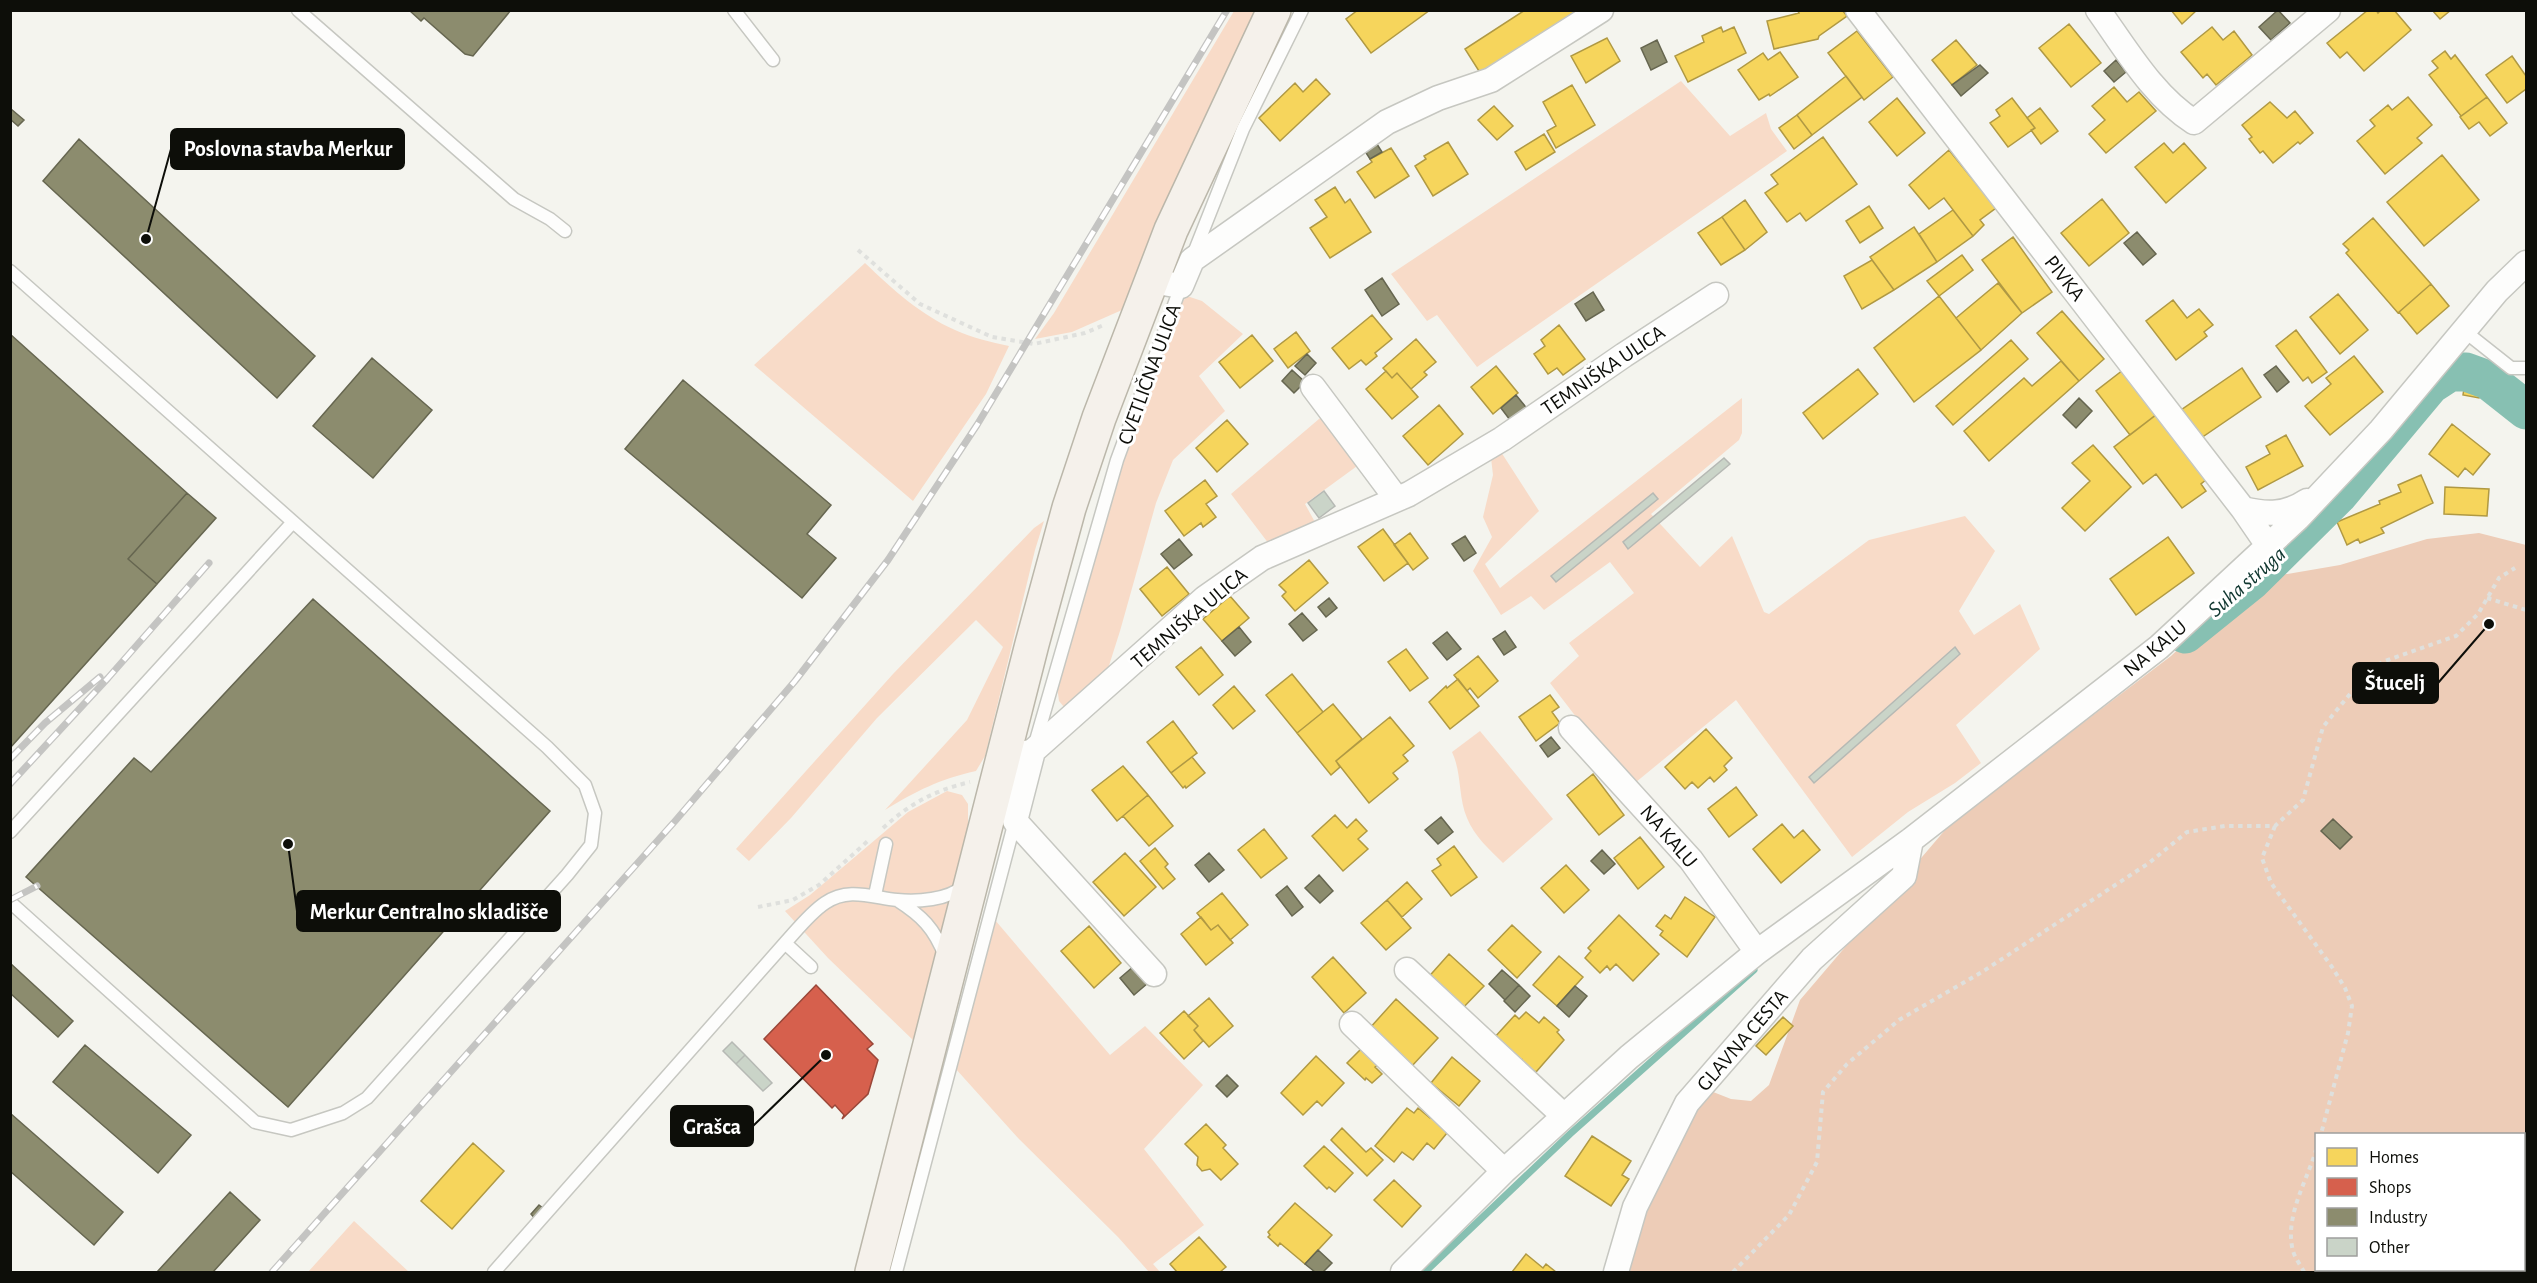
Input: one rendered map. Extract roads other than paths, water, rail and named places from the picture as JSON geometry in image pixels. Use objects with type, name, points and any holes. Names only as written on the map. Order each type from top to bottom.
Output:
[{"type":"main road","points":[[872,1272],[974,875],[1018,755],[1069,508],[1099,418],[1158,292],[1171,230],[1274,10]]},
{"type":"street","points":[[1192,260],[1387,122],[1438,98],[1491,80],[1601,10]]},
{"type":"street","name":"PIVKA","points":[[1858,10],[2243,509],[2269,547]]},
{"type":"street","points":[[2098,10],[2156,88],[2179,112],[2194,122],[2328,10]]},
{"type":"street","name":"CVETLIČNA ULICA","points":[[1158,292],[1192,260]]},
{"type":"street","name":"NA KALU","points":[[1403,1272],[1504,1171],[1629,1057],[1757,952],[1911,840],[2159,647],[2269,547],[2324,490],[2381,430],[2497,291],[2526,263]]},
{"type":"street","name":"TEMNIŠKA ULICA","points":[[1018,755],[1082,709],[1205,598],[1262,558],[1409,494],[1502,439],[1624,354],[1716,295]]},
{"type":"street","points":[[1313,387],[1396,498]]},
{"type":"street","points":[[2243,509],[2275,514],[2295,509],[2324,490]]},
{"type":"street","name":"NA KALU","points":[[1571,728],[1691,860],[1757,952]]},
{"type":"street","points":[[1018,755],[1015,821],[1154,974]]},
{"type":"street","name":"GLAVNA CESTA","points":[[1616,1272],[1635,1207],[1687,1103],[1812,959],[1904,876],[1911,840]]},
{"type":"street","points":[[1407,970],[1564,1116]]},
{"type":"street","points":[[1352,1024],[1504,1171]]},
{"type":"lane","points":[[298,10],[514,199],[550,219],[565,231]]},
{"type":"lane","points":[[734,10],[773,60]]},
{"type":"lane","name":"CVETLIČNA ULICA","points":[[1192,260],[1243,129],[1302,10]]},
{"type":"lane","points":[[10,272],[547,747],[585,785],[595,813],[591,845],[567,875],[367,1098],[343,1113],[291,1130],[255,1122],[10,902]]},
{"type":"lane","name":"CVETLIČNA ULICA","points":[[1018,755],[1117,460],[1158,292]]},
{"type":"lane","points":[[2463,330],[2511,368],[2518,370],[2526,368]]},
{"type":"lane","points":[[10,832],[293,522]]},
{"type":"lane","points":[[896,1272],[1015,821]]},
{"type":"lane","points":[[875,895],[886,844]]},
{"type":"lane","points":[[494,1272],[785,943],[825,903],[849,893],[897,900],[943,897],[957,892],[974,875]]},
{"type":"lane","points":[[897,900],[918,914],[935,932],[945,956],[948,975]]},
{"type":"lane","points":[[785,943],[811,967]]},
{"type":"waterway","name":"Suha struga","points":[[2185,634],[2252,580],[2338,495],[2430,385],[2450,372],[2466,372],[2488,380],[2526,410]]},
{"type":"waterway","points":[[1425,1272],[1570,1134],[1754,970]]},
{"type":"railway","points":[[272,1272],[676,820],[795,681],[888,560],[977,425],[1227,10]]},
{"type":"railway","points":[[10,784],[108,678],[209,563]]},
{"type":"railway","points":[[10,759],[45,723],[100,677]]},
{"type":"railway","points":[[10,900],[37,886]]},
{"type":"place","name":"Poslovna stavba Merkur","points":[[146,239]]},
{"type":"place","name":"Štucelj","points":[[2489,624]]},
{"type":"place","name":"Merkur Centralno skladišče","points":[[288,844]]},
{"type":"place","name":"Grašca","points":[[826,1055]]}]
